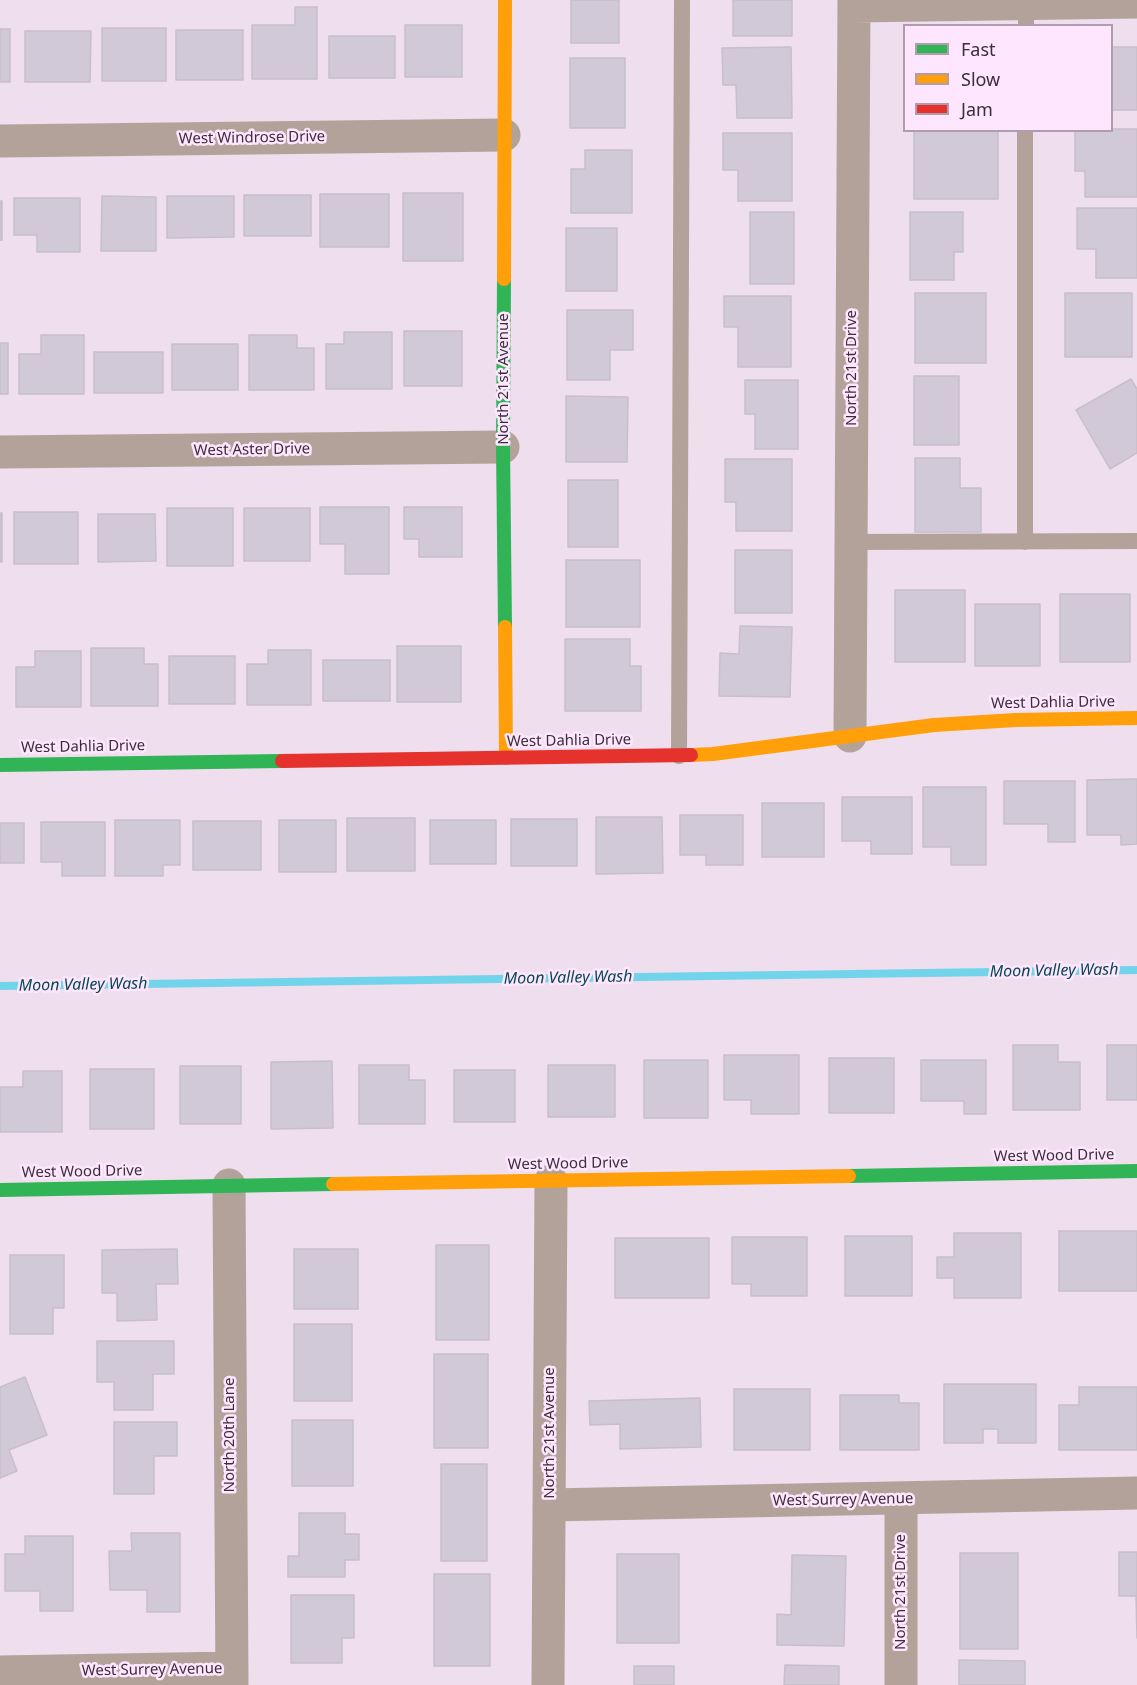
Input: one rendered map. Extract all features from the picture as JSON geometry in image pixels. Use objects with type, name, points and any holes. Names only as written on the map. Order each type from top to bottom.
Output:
[{"type":"street","name":"North 21st Avenue","points":[[505,0],[503,447],[506,758]]},
{"type":"street","points":[[854,3],[1026,10],[1137,2]]},
{"type":"street","name":"North 21st Drive","points":[[850,736],[854,3]]},
{"type":"street","name":"West Windrose Drive","points":[[0,141],[504,135]]},
{"type":"street","name":"West Aster Drive","points":[[0,452],[503,447]]},
{"type":"street","name":"West Dahlia Drive","points":[[0,765],[679,756],[713,754],[934,725],[992,721],[1137,718]]},
{"type":"street","name":"West Wood Drive","points":[[0,1190],[1137,1171]]},
{"type":"street","name":"North 21st Avenue","points":[[548,1685],[551,1180]]},
{"type":"street","name":"North 20th Lane","points":[[229,1185],[232,1677]]},
{"type":"street","name":"West Surrey Avenue","points":[[550,1505],[1137,1493]]},
{"type":"street","name":"North 21st Drive","points":[[901,1498],[901,1685]]},
{"type":"street","name":"West Surrey Avenue","points":[[0,1672],[232,1677]]},
{"type":"lane","points":[[679,756],[682,0]]},
{"type":"lane","points":[[1025,542],[1026,132]]},
{"type":"lane","points":[[850,542],[1137,541]]},
{"type":"building","points":[[571,0],[619,0],[619,43],[571,43]]},
{"type":"building","points":[[733,0],[792,0],[792,36],[733,36]]},
{"type":"building","points":[[295,7],[317,7],[317,79],[252,79],[252,25],[295,25]]},
{"type":"building","points":[[405,25],[462,25],[462,77],[405,77]]},
{"type":"building","points":[[102,28],[166,28],[166,81],[102,81]]},
{"type":"building","points":[[0,29],[10,29],[10,82],[0,82]]},
{"type":"building","points":[[176,30],[243,30],[243,80],[176,80]]},
{"type":"building","points":[[25,31],[91,31],[90,82],[25,82]]},
{"type":"building","points":[[329,36],[395,36],[395,78],[329,78]]},
{"type":"building","points":[[791,47],[792,118],[737,118],[736,85],[723,85],[722,48]]},
{"type":"building","points":[[1113,47],[1137,47],[1137,110],[1113,110]]},
{"type":"building","points":[[570,58],[625,58],[625,128],[570,128]]},
{"type":"building","points":[[1113,129],[1137,129],[1137,197],[1085,197],[1085,171],[1075,171],[1075,132],[1113,132]]},
{"type":"building","points":[[914,132],[998,132],[998,199],[914,199]]},
{"type":"building","points":[[723,133],[792,133],[792,201],[738,201],[738,170],[723,170]]},
{"type":"building","points":[[585,150],[632,150],[632,213],[571,213],[571,169],[585,169]]},
{"type":"building","points":[[403,193],[463,193],[463,261],[403,261]]},
{"type":"building","points":[[320,194],[389,194],[389,247],[320,247]]},
{"type":"building","points":[[244,195],[311,195],[311,236],[244,236]]},
{"type":"building","points":[[102,196],[156,197],[156,251],[101,251]]},
{"type":"building","points":[[167,196],[234,196],[234,237],[167,238]]},
{"type":"building","points":[[14,198],[80,198],[80,252],[37,252],[37,235],[14,235]]},
{"type":"building","points":[[0,201],[2,201],[2,240],[0,240]]},
{"type":"building","points":[[1077,208],[1137,208],[1137,278],[1096,278],[1096,249],[1077,249]]},
{"type":"building","points":[[750,212],[794,212],[794,284],[750,284]]},
{"type":"building","points":[[910,212],[963,212],[963,252],[954,252],[954,280],[910,280]]},
{"type":"building","points":[[566,228],[617,228],[617,291],[566,291]]},
{"type":"building","points":[[915,293],[986,293],[986,363],[915,363]]},
{"type":"building","points":[[1065,293],[1132,293],[1132,357],[1065,357]]},
{"type":"building","points":[[724,296],[791,296],[791,367],[738,367],[738,327],[724,327]]},
{"type":"building","points":[[567,310],[633,310],[633,350],[610,350],[610,380],[567,380]]},
{"type":"building","points":[[404,331],[462,331],[462,386],[404,386]]},
{"type":"building","points":[[344,332],[392,332],[392,389],[326,389],[326,344],[344,344]]},
{"type":"building","points":[[41,335],[84,335],[84,394],[19,394],[19,354],[41,354]]},
{"type":"building","points":[[249,335],[297,335],[297,348],[314,348],[314,390],[249,390]]},
{"type":"building","points":[[0,343],[8,343],[8,394],[0,394]]},
{"type":"building","points":[[172,344],[238,344],[238,390],[172,390]]},
{"type":"building","points":[[94,352],[163,352],[163,393],[94,393]]},
{"type":"building","points":[[914,376],[959,376],[959,445],[914,445]]},
{"type":"building","points":[[1131,379],[1137,389],[1137,453],[1110,469],[1076,410]]},
{"type":"building","points":[[745,380],[798,380],[798,449],[755,449],[755,414],[745,414]]},
{"type":"building","points":[[566,396],[628,397],[627,462],[566,462]]},
{"type":"building","points":[[915,458],[960,458],[960,488],[981,488],[981,532],[915,532]]},
{"type":"building","points":[[725,459],[792,459],[792,531],[736,531],[736,502],[725,502]]},
{"type":"building","points":[[568,480],[618,480],[618,547],[568,547]]},
{"type":"building","points":[[320,507],[389,507],[389,574],[345,574],[345,544],[320,544]]},
{"type":"building","points":[[404,507],[462,507],[462,557],[419,557],[419,539],[404,539]]},
{"type":"building","points":[[167,508],[233,508],[233,566],[167,566]]},
{"type":"building","points":[[244,508],[310,508],[310,561],[244,561]]},
{"type":"building","points":[[14,512],[78,512],[78,564],[14,564]]},
{"type":"building","points":[[0,513],[2,513],[2,562],[0,562]]},
{"type":"building","points":[[98,514],[155,514],[156,561],[98,562]]},
{"type":"building","points":[[735,550],[792,550],[792,613],[735,613]]},
{"type":"building","points":[[566,560],[640,560],[640,627],[566,627]]},
{"type":"building","points":[[895,590],[965,590],[965,662],[895,662]]},
{"type":"building","points":[[1060,594],[1130,594],[1130,662],[1060,662]]},
{"type":"building","points":[[975,604],[1040,604],[1040,666],[975,666]]},
{"type":"building","points":[[740,626],[792,627],[790,697],[719,696],[720,653],[739,654]]},
{"type":"building","points":[[565,639],[630,639],[630,666],[641,666],[641,711],[565,711]]},
{"type":"building","points":[[397,646],[461,646],[461,702],[397,702]]},
{"type":"building","points":[[91,648],[144,648],[144,664],[158,664],[158,706],[91,706]]},
{"type":"building","points":[[268,650],[311,650],[311,705],[247,705],[247,664],[268,664]]},
{"type":"building","points":[[35,651],[81,651],[81,707],[16,707],[16,667],[35,667]]},
{"type":"building","points":[[169,656],[235,656],[235,704],[169,704]]},
{"type":"building","points":[[323,660],[390,660],[390,701],[323,701]]},
{"type":"building","points":[[1137,779],[1137,844],[1121,845],[1121,835],[1087,835],[1087,780]]},
{"type":"building","points":[[1004,781],[1075,781],[1075,842],[1048,842],[1048,824],[1004,824]]},
{"type":"building","points":[[923,787],[986,787],[986,865],[951,865],[951,847],[923,847]]},
{"type":"building","points":[[842,797],[912,797],[912,854],[871,854],[871,841],[842,841]]},
{"type":"building","points":[[762,803],[824,803],[824,857],[762,857]]},
{"type":"building","points":[[680,815],[743,815],[743,865],[706,865],[706,855],[680,855]]},
{"type":"building","points":[[596,817],[662,817],[663,873],[596,874]]},
{"type":"building","points":[[347,818],[415,818],[415,871],[347,871]]},
{"type":"building","points":[[511,819],[577,819],[577,866],[511,866]]},
{"type":"building","points":[[115,820],[180,820],[180,865],[163,865],[163,876],[115,876]]},
{"type":"building","points":[[279,820],[336,820],[336,872],[279,872]]},
{"type":"building","points":[[430,820],[496,820],[496,864],[430,864]]},
{"type":"building","points":[[193,821],[261,821],[261,870],[193,870]]},
{"type":"building","points":[[41,822],[105,822],[105,876],[62,876],[62,862],[41,862]]},
{"type":"building","points":[[0,823],[24,823],[24,863],[0,863]]},
{"type":"building","points":[[1013,1045],[1058,1045],[1058,1062],[1080,1062],[1080,1110],[1013,1110]]},
{"type":"building","points":[[1107,1045],[1137,1045],[1137,1100],[1107,1100]]},
{"type":"building","points":[[724,1055],[799,1055],[799,1114],[751,1114],[751,1100],[724,1100]]},
{"type":"building","points":[[829,1058],[894,1058],[894,1113],[829,1113]]},
{"type":"building","points":[[644,1060],[708,1060],[708,1118],[644,1118]]},
{"type":"building","points":[[921,1060],[986,1060],[986,1114],[964,1114],[964,1101],[921,1101]]},
{"type":"building","points":[[332,1061],[333,1128],[271,1129],[271,1062]]},
{"type":"building","points":[[359,1065],[409,1065],[409,1080],[425,1080],[425,1124],[359,1124]]},
{"type":"building","points":[[548,1065],[615,1065],[615,1117],[548,1117]]},
{"type":"building","points":[[180,1066],[241,1066],[241,1124],[180,1124]]},
{"type":"building","points":[[90,1069],[154,1069],[154,1129],[90,1129]]},
{"type":"building","points":[[454,1070],[515,1070],[515,1122],[454,1122]]},
{"type":"building","points":[[23,1071],[62,1071],[62,1132],[0,1132],[0,1087],[23,1087]]},
{"type":"building","points":[[1059,1231],[1137,1231],[1137,1291],[1059,1291]]},
{"type":"building","points":[[954,1233],[1021,1233],[1021,1298],[954,1298],[954,1278],[937,1278],[937,1257],[954,1257]]},
{"type":"building","points":[[845,1236],[912,1236],[912,1296],[845,1296]]},
{"type":"building","points":[[732,1237],[807,1237],[807,1296],[751,1296],[751,1284],[732,1284]]},
{"type":"building","points":[[615,1238],[709,1238],[709,1298],[615,1298]]},
{"type":"building","points":[[436,1245],[489,1245],[489,1340],[436,1340]]},
{"type":"building","points":[[177,1249],[178,1284],[156,1284],[157,1320],[117,1321],[117,1293],[102,1293],[102,1250]]},
{"type":"building","points":[[294,1249],[358,1249],[358,1309],[294,1309]]},
{"type":"building","points":[[10,1255],[64,1255],[64,1308],[53,1308],[53,1334],[10,1334]]},
{"type":"building","points":[[294,1324],[352,1324],[352,1401],[294,1401]]},
{"type":"building","points":[[97,1341],[174,1341],[174,1374],[153,1374],[153,1410],[114,1410],[114,1382],[97,1382]]},
{"type":"building","points":[[434,1354],[488,1354],[488,1448],[434,1448]]},
{"type":"building","points":[[25,1377],[47,1435],[9,1450],[17,1471],[0,1478],[0,1387]]},
{"type":"building","points":[[944,1384],[1036,1384],[1036,1443],[998,1443],[998,1429],[983,1429],[983,1443],[944,1443]]},
{"type":"building","points":[[1079,1387],[1137,1387],[1137,1450],[1059,1450],[1059,1405],[1079,1405]]},
{"type":"building","points":[[734,1389],[810,1389],[810,1450],[734,1450]]},
{"type":"building","points":[[840,1395],[899,1395],[899,1403],[919,1403],[919,1450],[840,1450]]},
{"type":"building","points":[[700,1398],[701,1447],[620,1449],[620,1424],[590,1425],[589,1401]]},
{"type":"building","points":[[292,1420],[353,1420],[353,1486],[292,1486]]},
{"type":"building","points":[[114,1422],[177,1422],[177,1456],[154,1456],[154,1494],[114,1494]]},
{"type":"building","points":[[441,1464],[487,1464],[487,1561],[441,1561]]},
{"type":"building","points":[[299,1513],[345,1513],[345,1534],[359,1534],[359,1560],[345,1560],[345,1577],[288,1577],[288,1556],[299,1556]]},
{"type":"building","points":[[131,1533],[180,1533],[180,1612],[147,1612],[147,1590],[110,1590],[109,1551],[132,1551]]},
{"type":"building","points":[[25,1536],[73,1536],[73,1611],[40,1611],[40,1591],[5,1591],[5,1554],[25,1554]]},
{"type":"building","points":[[1119,1552],[1137,1552],[1137,1638],[1136,1596],[1119,1596]]},
{"type":"building","points":[[960,1553],[1018,1553],[1018,1649],[960,1649]]},
{"type":"building","points":[[617,1554],[679,1554],[679,1643],[617,1643]]},
{"type":"building","points":[[792,1555],[846,1556],[844,1646],[777,1645],[777,1614],[791,1615]]},
{"type":"building","points":[[434,1574],[490,1574],[490,1666],[434,1666]]},
{"type":"building","points":[[291,1595],[354,1595],[354,1638],[342,1638],[342,1663],[291,1663]]},
{"type":"building","points":[[959,1660],[1025,1661],[1025,1685],[959,1685]]},
{"type":"building","points":[[785,1665],[839,1666],[839,1685],[784,1685]]},
{"type":"building","points":[[634,1666],[674,1666],[674,1685],[634,1685]]},
{"type":"waterway","name":"Moon Valley Wash","points":[[0,986],[1137,970]]},
{"type":"traffic: fast","points":[[504,279],[505,627]]},
{"type":"traffic: fast","points":[[0,765],[282,761]]},
{"type":"traffic: fast","points":[[849,1176],[1137,1171]]},
{"type":"traffic: fast","points":[[0,1190],[333,1184]]},
{"type":"traffic: slow","points":[[504,279],[505,0]]},
{"type":"traffic: slow","points":[[505,627],[506,758]]},
{"type":"traffic: slow","points":[[691,755],[934,725],[1016,720],[1137,718]]},
{"type":"traffic: slow","points":[[333,1184],[849,1176]]},
{"type":"traffic: jam","points":[[282,761],[691,755]]}]
